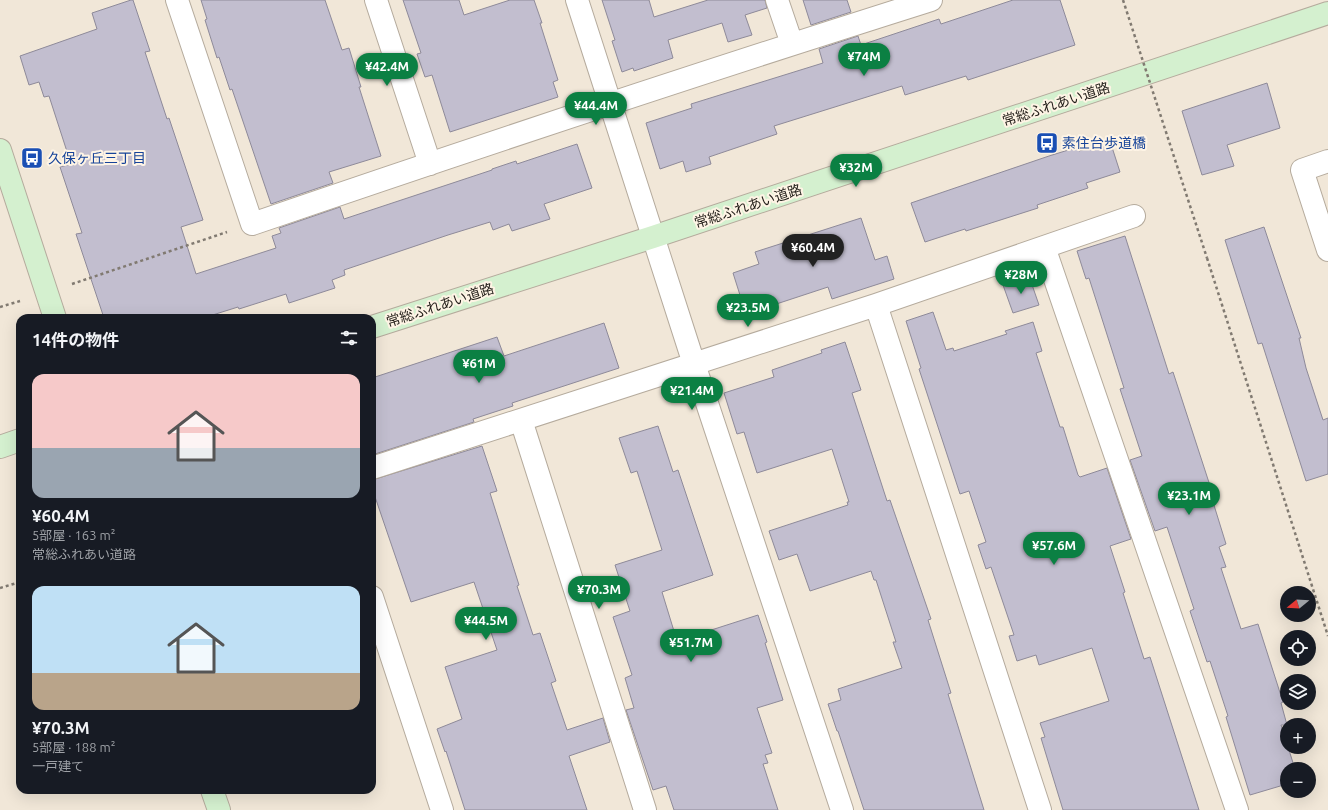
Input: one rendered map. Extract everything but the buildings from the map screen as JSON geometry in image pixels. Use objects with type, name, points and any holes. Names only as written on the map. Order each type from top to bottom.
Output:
[{"type":"street","points":[[177,0],[252,224],[611,103],[931,0]]},
{"type":"street","points":[[376,0],[430,164]]},
{"type":"street","points":[[577,0],[694,364],[842,810]]},
{"type":"street","points":[[777,0],[792,44]]},
{"type":"street","name":"常総ふれあい道路","points":[[376,326],[653,237],[1328,13]]},
{"type":"street","points":[[0,150],[54,314]]},
{"type":"street","points":[[1328,161],[1302,170],[1328,250]]},
{"type":"street","points":[[376,467],[876,305],[1134,216]]},
{"type":"street","points":[[1044,247],[1237,810]]},
{"type":"street","points":[[876,305],[1040,810]]},
{"type":"street","points":[[521,420],[645,810]]},
{"type":"street","points":[[0,447],[16,441]]},
{"type":"street","points":[[376,609],[442,810]]},
{"type":"street","points":[[213,794],[219,810]]},
{"type":"path","points":[[1123,0],[1328,636]]},
{"type":"path","points":[[46,292],[252,224]]},
{"type":"path","points":[[0,588],[16,583]]},
{"type":"place","name":"素住台歩道橋","points":[[1047,143]]},
{"type":"place","name":"久保ヶ丘三丁目","points":[[32,158]]}]
